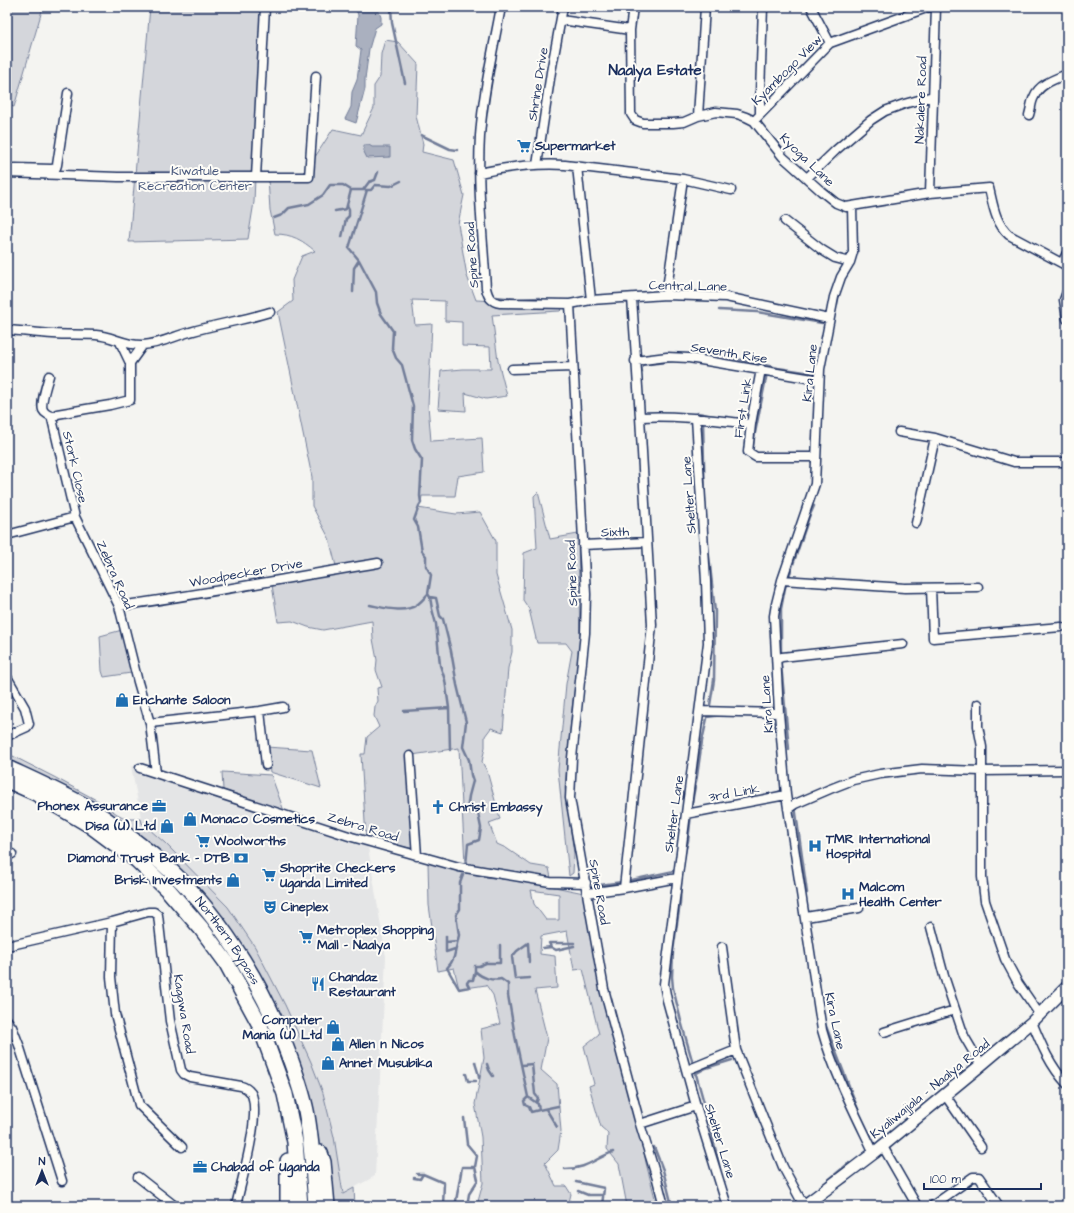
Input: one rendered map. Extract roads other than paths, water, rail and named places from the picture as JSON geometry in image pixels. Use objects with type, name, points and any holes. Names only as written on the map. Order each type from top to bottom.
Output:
[{"type":"highway","name":"Northern Bypass","points":[[7,768],[94,811],[146,849],[173,873],[202,904],[240,957],[257,984],[270,1010],[286,1047],[299,1083],[307,1115],[316,1206]]},
{"type":"highway","name":"Northern Bypass","points":[[7,780],[36,793],[90,824],[137,860],[169,891],[201,928],[226,962],[260,1023],[284,1094],[294,1142],[300,1206]]},
{"type":"highway","points":[[310,1139],[320,1152],[323,1162],[327,1206]]},
{"type":"highway","points":[[288,1206],[287,1167],[294,1142]]},
{"type":"main road","name":"Kyaliwajjala - Naalya Road","points":[[803,1203],[878,1149],[945,1095],[1036,1018],[1067,987]]},
{"type":"street","points":[[256,177],[265,7]]},
{"type":"street","name":"Spine Road","points":[[501,7],[486,86],[480,135],[479,173],[486,288],[488,297],[496,303],[570,304],[586,594],[585,633],[572,758],[570,798],[604,989],[640,1124],[664,1206]]},
{"type":"street","name":"Shrine Drive","points":[[537,165],[563,7]]},
{"type":"street","name":"Kyoga Lane","points":[[633,7],[630,30],[631,114],[638,122],[684,122],[709,113],[725,112],[737,114],[754,121],[783,157],[836,203],[846,208],[930,193],[989,188],[996,216],[1000,225],[1009,235],[1065,265]]},
{"type":"street","points":[[698,116],[705,7]]},
{"type":"street","points":[[760,113],[763,7]]},
{"type":"street","points":[[811,7],[830,43]]},
{"type":"street","name":"Kyambogo View","points":[[754,121],[760,113],[830,43],[929,7]]},
{"type":"street","name":"Nakalere Road","points":[[930,193],[936,7]]},
{"type":"street","points":[[561,20],[630,30]]},
{"type":"street","points":[[1029,115],[1033,97],[1040,88],[1054,79],[1067,74]]},
{"type":"street","points":[[7,173],[118,177],[309,177],[316,76]]},
{"type":"street","points":[[7,173],[11,168],[56,168],[58,165],[68,93]]},
{"type":"street","points":[[807,178],[836,150],[871,120],[885,111],[933,96]]},
{"type":"street","points":[[479,173],[510,167],[555,164],[683,179],[731,190]]},
{"type":"street","points":[[577,166],[591,300]]},
{"type":"street","points":[[666,295],[683,179]]},
{"type":"street","name":"Kira Lane","points":[[852,206],[853,252],[850,262],[840,276],[834,297],[819,380],[815,484],[786,580],[776,604],[774,616],[780,658],[779,713],[788,809],[806,917],[822,1030],[827,1048],[838,1076],[878,1149],[917,1206]]},
{"type":"street","points":[[785,221],[822,250],[835,258],[850,262]]},
{"type":"street","points":[[1065,265],[1067,253]]},
{"type":"street","points":[[1067,292],[1064,300],[1067,319]]},
{"type":"street","name":"Central Lane","points":[[570,304],[591,300],[666,295],[726,297],[829,319]]},
{"type":"street","points":[[624,884],[652,625],[632,298]]},
{"type":"street","points":[[7,330],[53,334],[95,335],[104,336],[120,342],[143,345],[168,341],[180,334],[270,312]]},
{"type":"street","name":"Stork Close","points":[[75,517],[53,424],[53,416],[56,414],[130,400],[130,363],[120,342]]},
{"type":"street","points":[[130,363],[143,345]]},
{"type":"street","name":"Seventh Rise","points":[[635,361],[660,358],[689,358],[819,380]]},
{"type":"street","points":[[512,369],[573,367]]},
{"type":"street","name":"First Link","points":[[761,369],[751,424],[748,452],[756,457],[816,457]]},
{"type":"street","points":[[49,376],[42,405],[43,411],[48,415],[53,416]]},
{"type":"street","points":[[640,417],[666,416],[751,424]]},
{"type":"street","name":"Shelter Lane","points":[[696,418],[708,643],[705,712],[686,814],[664,984],[667,1000],[691,1069],[696,1106],[727,1206]]},
{"type":"street","points":[[899,432],[935,438],[1014,462],[1067,462]]},
{"type":"street","points":[[916,524],[935,438]]},
{"type":"street","points":[[7,535],[75,517]]},
{"type":"street","name":"Zebra Road","points":[[75,517],[119,606],[138,682],[150,722],[156,774]]},
{"type":"street","name":"Sixth","points":[[583,545],[648,542]]},
{"type":"street","name":"Woodpecker Drive","points":[[119,606],[174,599],[209,591],[378,563]]},
{"type":"street","points":[[786,580],[905,588],[978,587]]},
{"type":"street","points":[[930,588],[933,638],[1061,627]]},
{"type":"street","points":[[780,658],[903,644]]},
{"type":"street","points":[[7,677],[25,708],[29,724],[7,736]]},
{"type":"street","points":[[978,704],[978,726],[982,747],[982,877],[985,901],[1005,959],[1036,1018],[1041,1045],[1052,1064],[1067,1084]]},
{"type":"street","points":[[150,722],[260,711],[283,706]]},
{"type":"street","points":[[260,711],[266,765]]},
{"type":"street","points":[[705,712],[779,713]]},
{"type":"street","points":[[410,756],[417,856]]},
{"type":"street","name":"Zebra Road","points":[[140,768],[345,834],[459,867],[488,873],[550,882],[586,883]]},
{"type":"street","points":[[788,809],[795,804],[830,789],[870,775],[922,769],[981,771],[1067,770]]},
{"type":"street","name":"3rd Link","points":[[686,814],[786,795]]},
{"type":"street","points":[[587,893],[624,884],[678,878]]},
{"type":"street","points":[[806,917],[859,908]]},
{"type":"street","name":"Kaggwa Road","points":[[112,922],[148,912],[154,912],[158,915],[170,1022],[184,1074],[190,1077],[240,1086],[247,1088],[251,1093],[254,1109],[253,1128],[236,1206]]},
{"type":"street","points":[[7,946],[112,922],[111,978],[115,1014],[139,1105],[182,1147]]},
{"type":"street","points":[[931,928],[964,1036],[980,1066]]},
{"type":"street","points":[[722,946],[736,1050],[783,1167],[803,1203]]},
{"type":"street","points":[[884,1032],[955,1010]]},
{"type":"street","points":[[7,1020],[12,1027],[19,1045],[62,1181]]},
{"type":"street","points":[[691,1069],[736,1050]]},
{"type":"street","points":[[945,1095],[981,1147]]},
{"type":"street","points":[[640,1124],[696,1106]]},
{"type":"street","points":[[138,1177],[175,1206]]},
{"type":"street","points":[[932,1206],[973,1177],[976,1177],[982,1180],[999,1206]]},
{"type":"water","points":[[355,7],[377,7],[381,17],[381,24],[375,28],[369,49],[365,89],[356,123],[345,119],[351,107],[352,92],[357,80],[361,50],[356,46],[358,15]]},
{"type":"water","points":[[364,145],[369,145],[372,147],[390,147],[390,157],[367,158],[364,152]]},
{"type":"waterway","points":[[391,7],[392,23],[405,83]]},
{"type":"waterway","points":[[421,135],[450,149],[457,150]]},
{"type":"waterway","points":[[363,190],[369,182],[375,180],[378,172]]},
{"type":"waterway","points":[[401,181],[391,186],[375,185],[371,190],[367,190],[349,248],[359,260],[376,292],[377,303],[381,314],[393,331],[392,348],[396,358],[402,365],[413,406],[412,440],[415,449],[422,460],[421,503],[414,520],[418,527],[422,551],[426,556],[426,566],[431,575],[428,594],[430,597],[436,598],[440,616],[443,619],[466,722],[463,747],[469,760],[473,781],[467,810],[472,813],[478,813],[481,828],[479,840],[468,844],[466,865]]},
{"type":"waterway","points":[[274,218],[282,215],[289,208],[309,204],[323,195],[330,185],[343,185],[351,190]]},
{"type":"waterway","points":[[335,211],[346,209],[351,190],[367,190]]},
{"type":"waterway","points":[[342,237],[346,219],[349,216],[349,209],[347,205]]},
{"type":"waterway","points":[[353,292],[354,268],[359,260]]},
{"type":"waterway","points":[[496,297],[516,299],[540,298]]},
{"type":"waterway","points":[[719,310],[757,312],[822,323]]},
{"type":"waterway","points":[[696,350],[778,368],[818,374]]},
{"type":"waterway","points":[[642,372],[641,365],[674,361]]},
{"type":"waterway","points":[[752,453],[767,373]]},
{"type":"waterway","points":[[698,413],[719,417]]},
{"type":"waterway","points":[[740,420],[747,418]]},
{"type":"waterway","points":[[703,421],[705,504]]},
{"type":"waterway","points":[[736,426],[747,428]]},
{"type":"waterway","points":[[789,749],[781,664],[781,609],[785,588],[814,506]]},
{"type":"waterway","points":[[684,856],[688,841],[702,741],[714,680],[715,612],[707,538]]},
{"type":"waterway","points":[[622,547],[640,547]]},
{"type":"waterway","points":[[370,605],[388,609],[407,609],[418,604],[428,594]]},
{"type":"waterway","points":[[430,597],[436,624],[440,665],[445,680],[449,708],[450,750]]},
{"type":"waterway","points":[[404,711],[449,708]]},
{"type":"waterway","points":[[763,709],[775,708]]},
{"type":"waterway","points":[[707,717],[722,715]]},
{"type":"waterway","points":[[774,794],[783,790]]},
{"type":"waterway","points":[[795,806],[807,893]]},
{"type":"waterway","points":[[627,881],[674,871]]},
{"type":"waterway","points":[[463,875],[460,883],[460,909],[456,915],[459,935],[454,957],[447,968],[459,989],[469,987],[467,983],[469,980],[473,980],[475,971],[484,977],[494,980],[501,979],[508,984],[508,995],[515,1036],[528,1097],[524,1101],[525,1105],[529,1107],[531,1112],[539,1110],[538,1104],[528,1097]]},
{"type":"waterway","points":[[593,886],[622,882]]},
{"type":"waterway","points":[[681,883],[680,903],[673,951],[673,988],[708,1117],[720,1169]]},
{"type":"waterway","points":[[446,936],[446,952],[455,949]]},
{"type":"waterway","points":[[446,942],[457,941]]},
{"type":"waterway","points":[[529,962],[528,943],[517,951],[512,957],[515,979],[530,978]]},
{"type":"waterway","points":[[551,947],[549,943],[574,943]]},
{"type":"waterway","points":[[475,971],[475,966],[486,963],[500,963],[500,945]]},
{"type":"waterway","points":[[543,948],[551,947],[556,950],[574,946]]},
{"type":"waterway","points":[[818,975],[818,983]]},
{"type":"waterway","points":[[824,1021],[859,1112]]},
{"type":"waterway","points":[[695,1074],[706,1068],[732,1060]]},
{"type":"waterway","points":[[475,1062],[479,1078]]},
{"type":"waterway","points":[[487,1064],[493,1076]]},
{"type":"waterway","points":[[522,1065],[532,1064],[535,1094],[538,1098],[535,1102]]},
{"type":"waterway","points":[[466,1074],[468,1081],[476,1081]]},
{"type":"waterway","points":[[539,1110],[558,1106]]},
{"type":"waterway","points":[[546,1109],[557,1127]]},
{"type":"waterway","points":[[464,1118],[467,1144],[477,1156],[475,1167],[478,1180],[469,1194],[467,1206]]},
{"type":"waterway","points":[[867,1131],[871,1136]]},
{"type":"waterway","points":[[654,1147],[663,1170],[672,1206]]},
{"type":"waterway","points":[[565,1169],[573,1169],[585,1165],[613,1152]]},
{"type":"waterway","points":[[792,1206],[815,1191],[849,1163]]},
{"type":"waterway","points":[[455,1206],[462,1167],[475,1167]]},
{"type":"waterway","points":[[417,1174],[423,1174],[444,1183],[443,1206]]},
{"type":"waterway","points":[[414,1178],[420,1179],[423,1174]]},
{"type":"waterway","points":[[838,1187],[847,1181]]},
{"type":"waterway","points":[[576,1182],[604,1188],[602,1206]]},
{"type":"waterway","points":[[578,1191],[588,1195],[603,1195]]},
{"type":"place","name":"Supermarket","points":[[524,146]]},
{"type":"place","name":"Enchante Saloon","points":[[122,700]]},
{"type":"place","name":"Phonex Assurance","points":[[159,806]]},
{"type":"place","name":"Christ Embassy","points":[[438,807]]},
{"type":"place","name":"Monaco Cosmetics","points":[[190,819]]},
{"type":"place","name":"Disa (U) Ltd","points":[[167,826]]},
{"type":"place","name":"Woolworths","points":[[203,841]]},
{"type":"place","name":"TMR International Hospital","points":[[815,846]]},
{"type":"place","name":"Diamond Trust Bank - DTB","points":[[241,858]]},
{"type":"place","name":"Shoprite Checkers Uganda Limited","points":[[269,875]]},
{"type":"place","name":"Brisk Investments","points":[[233,880]]},
{"type":"place","name":"Malcom Health Center","points":[[848,894]]},
{"type":"place","name":"Cineplex","points":[[270,907]]},
{"type":"place","name":"Metroplex Shopping Mall - Naalya","points":[[306,937]]},
{"type":"place","name":"Chandaz Restaurant","points":[[318,984]]},
{"type":"place","name":"Computer Mania (U) Ltd","points":[[333,1027]]},
{"type":"place","name":"Allen n Nicos","points":[[338,1044]]},
{"type":"place","name":"Annet Musubika","points":[[328,1063]]},
{"type":"place","name":"Chabad of Uganda","points":[[200,1167]]},
{"type":"district","name":"Naalya Estate","points":[[655,70]]},
{"type":"park label","name":"Kiwatule Recreation Center","points":[[195,178]]}]
